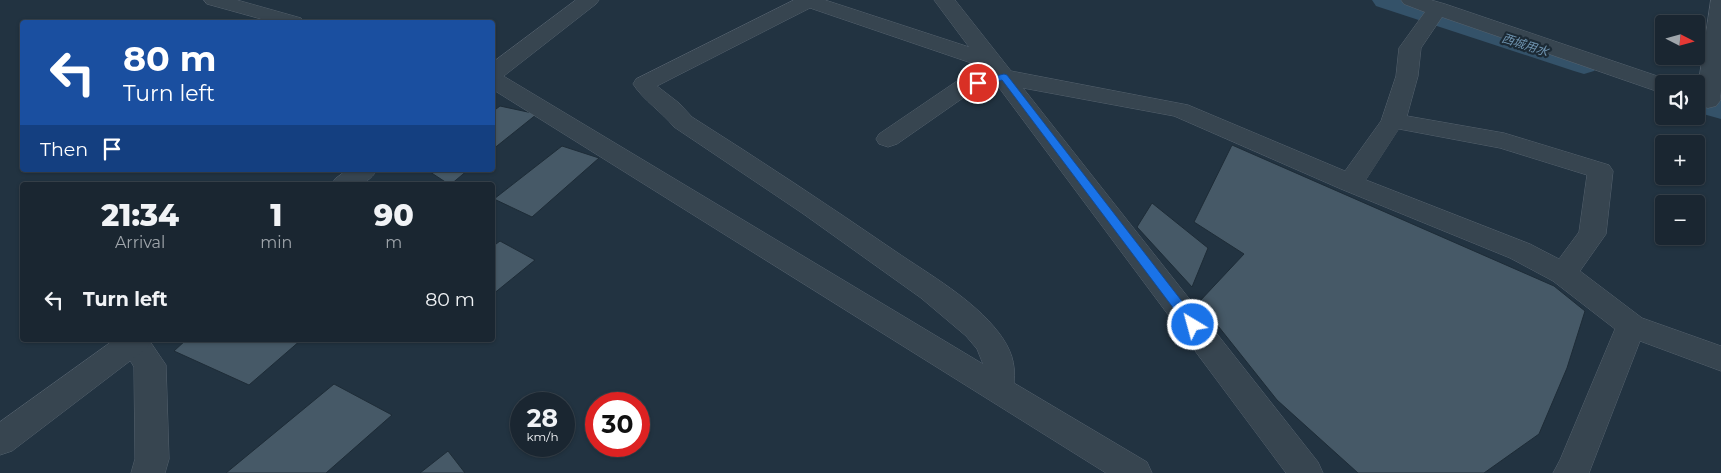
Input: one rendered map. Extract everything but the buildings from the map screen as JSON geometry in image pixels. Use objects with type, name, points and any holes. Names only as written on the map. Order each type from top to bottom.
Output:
[{"type":"street","points":[[214,0],[287,20]]},
{"type":"street","points":[[495,72],[589,0]]},
{"type":"street","points":[[998,388],[999,370],[997,355],[986,338],[941,298],[789,190],[683,122],[671,108],[649,91],[644,84],[808,0],[998,70],[1180,110],[1350,183],[1520,251],[1563,274],[1631,326],[1721,359]]},
{"type":"street","points":[[944,0],[1306,473]]},
{"type":"street","points":[[1411,0],[1655,83]]},
{"type":"street","points":[[1708,101],[1721,0]]},
{"type":"street","points":[[1350,183],[1393,120],[1408,76],[1410,48],[1438,8]]},
{"type":"street","points":[[888,140],[965,86],[998,70]]},
{"type":"street","points":[[495,81],[1135,473]]},
{"type":"street","points":[[1393,120],[1504,141],[1600,171],[1592,234],[1563,274]]},
{"type":"street","points":[[348,182],[361,172]]},
{"type":"street","points":[[1570,473],[1573,470],[1631,326]]},
{"type":"street","points":[[0,441],[134,342]]},
{"type":"street","points":[[136,342],[150,365],[152,459],[148,473]]},
{"type":"waterway","name":"西城用水","points":[[1386,0],[1584,65]]},
{"type":"waterway","name":"西城用水","points":[[1705,105],[1721,110]]},
{"type":"route","points":[[978,83],[1004,77],[1193,325]]}]
